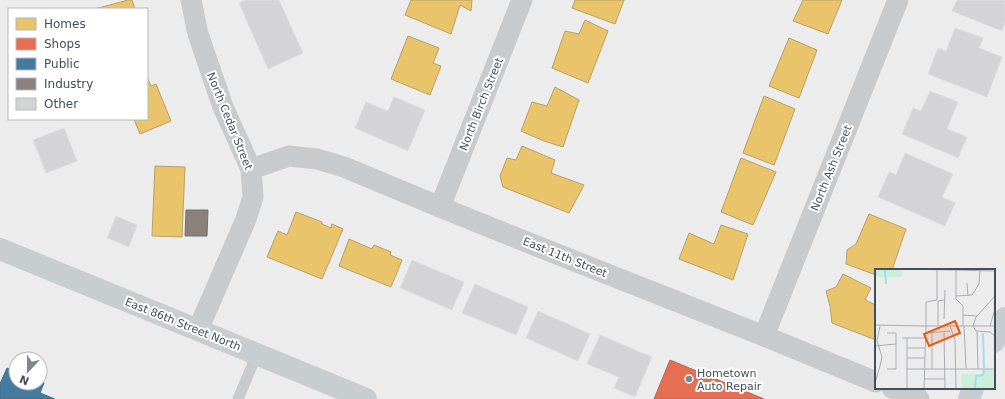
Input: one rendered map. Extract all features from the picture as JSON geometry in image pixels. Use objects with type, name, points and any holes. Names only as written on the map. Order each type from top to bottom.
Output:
[{"type":"main road","name":"East 86th Street North","points":[[0,250],[257,354],[342,394],[366,399]]},
{"type":"main road","points":[[995,340],[1005,318]]},
{"type":"main road","points":[[968,399],[973,389]]},
{"type":"street","name":"North Cedar Street","points":[[190,0],[198,34],[223,107],[251,169],[252,197],[246,219],[198,330]]},
{"type":"street","name":"North Birch Street","points":[[440,207],[522,0]]},
{"type":"street","name":"North Ash Street","points":[[764,336],[898,0]]},
{"type":"street","name":"East 11th Street","points":[[251,169],[289,156],[317,159],[344,167],[875,382]]},
{"type":"street","points":[[894,389],[919,399]]},
{"type":"lane","points":[[238,399],[257,354]]},
{"type":"building: Homes","points":[[132,0],[135,8],[99,8]]},
{"type":"building: Homes","points":[[411,0],[472,0],[471,11],[460,5],[451,34],[405,15]]},
{"type":"building: Homes","points":[[575,0],[624,0],[615,24],[572,8]]},
{"type":"building: Homes","points":[[803,0],[842,0],[828,34],[793,21]]},
{"type":"building: Homes","points":[[585,20],[608,31],[588,83],[552,68],[565,31],[579,34]]},
{"type":"building: Homes","points":[[408,36],[439,48],[433,63],[441,66],[430,95],[391,79]]},
{"type":"building: Homes","points":[[789,38],[817,50],[799,98],[769,86]]},
{"type":"building: Homes","points":[[148,79],[151,86],[156,84],[171,121],[140,134],[134,120],[148,120]]},
{"type":"building: Homes","points":[[555,87],[579,100],[563,147],[521,131],[532,102],[547,106]]},
{"type":"building: Homes","points":[[764,96],[795,109],[774,165],[743,153]]},
{"type":"building: Homes","points":[[522,146],[555,160],[551,173],[584,185],[569,213],[503,187],[500,176],[507,158],[516,160]]},
{"type":"building: Homes","points":[[741,158],[776,172],[753,225],[721,212]]},
{"type":"building: Homes","points":[[155,166],[185,167],[182,237],[152,236]]},
{"type":"building: Homes","points":[[296,212],[322,222],[322,224],[331,228],[332,224],[343,229],[322,279],[267,257],[278,231],[287,235]]},
{"type":"building: Homes","points":[[869,214],[906,229],[892,269],[875,269],[875,275],[846,264],[847,250],[856,244]]},
{"type":"building: Homes","points":[[721,225],[748,234],[733,280],[679,259],[689,233],[714,244]]},
{"type":"building: Homes","points":[[349,239],[372,249],[374,245],[391,252],[390,255],[402,260],[391,287],[339,266]]},
{"type":"building: Homes","points":[[843,274],[871,288],[865,300],[875,305],[875,340],[832,323],[826,291],[836,287]]},
{"type":"building: Shops","name":"Hometown Auto Repair","points":[[670,360],[764,399],[654,399]]},
{"type":"building: Public","points":[[7,368],[8,391],[41,391],[40,393],[55,399],[0,399],[0,384]]},
{"type":"building: Industry","points":[[186,210],[208,210],[207,236],[185,236]]},
{"type":"building: Other","points":[[245,0],[279,0],[303,53],[268,69],[239,3]]},
{"type":"building: Other","points":[[957,0],[1005,1],[1005,23],[1002,31],[952,11]]},
{"type":"building: Other","points":[[955,28],[983,38],[979,48],[1002,57],[987,97],[928,74],[938,48],[946,51]]},
{"type":"building: Other","points":[[930,91],[958,102],[947,129],[967,137],[958,158],[902,134],[913,108],[921,111]]},
{"type":"building: Other","points":[[394,97],[425,110],[408,151],[355,128],[366,102],[388,111]]},
{"type":"building: Other","points":[[64,128],[77,161],[46,173],[33,140]]},
{"type":"building: Other","points":[[905,153],[953,174],[942,197],[955,203],[945,226],[878,197],[889,172],[896,175]]},
{"type":"building: Other","points":[[116,216],[137,225],[129,247],[107,238]]},
{"type":"building: Other","points":[[412,260],[464,282],[452,310],[400,288]]},
{"type":"building: Other","points":[[475,284],[528,307],[516,335],[462,313]]},
{"type":"building: Other","points":[[538,311],[590,334],[578,361],[526,338]]},
{"type":"building: Other","points":[[600,335],[652,357],[635,397],[614,388],[619,377],[587,364]]},
{"type":"place","name":"Hometown Auto Repair","points":[[689,379]]}]
